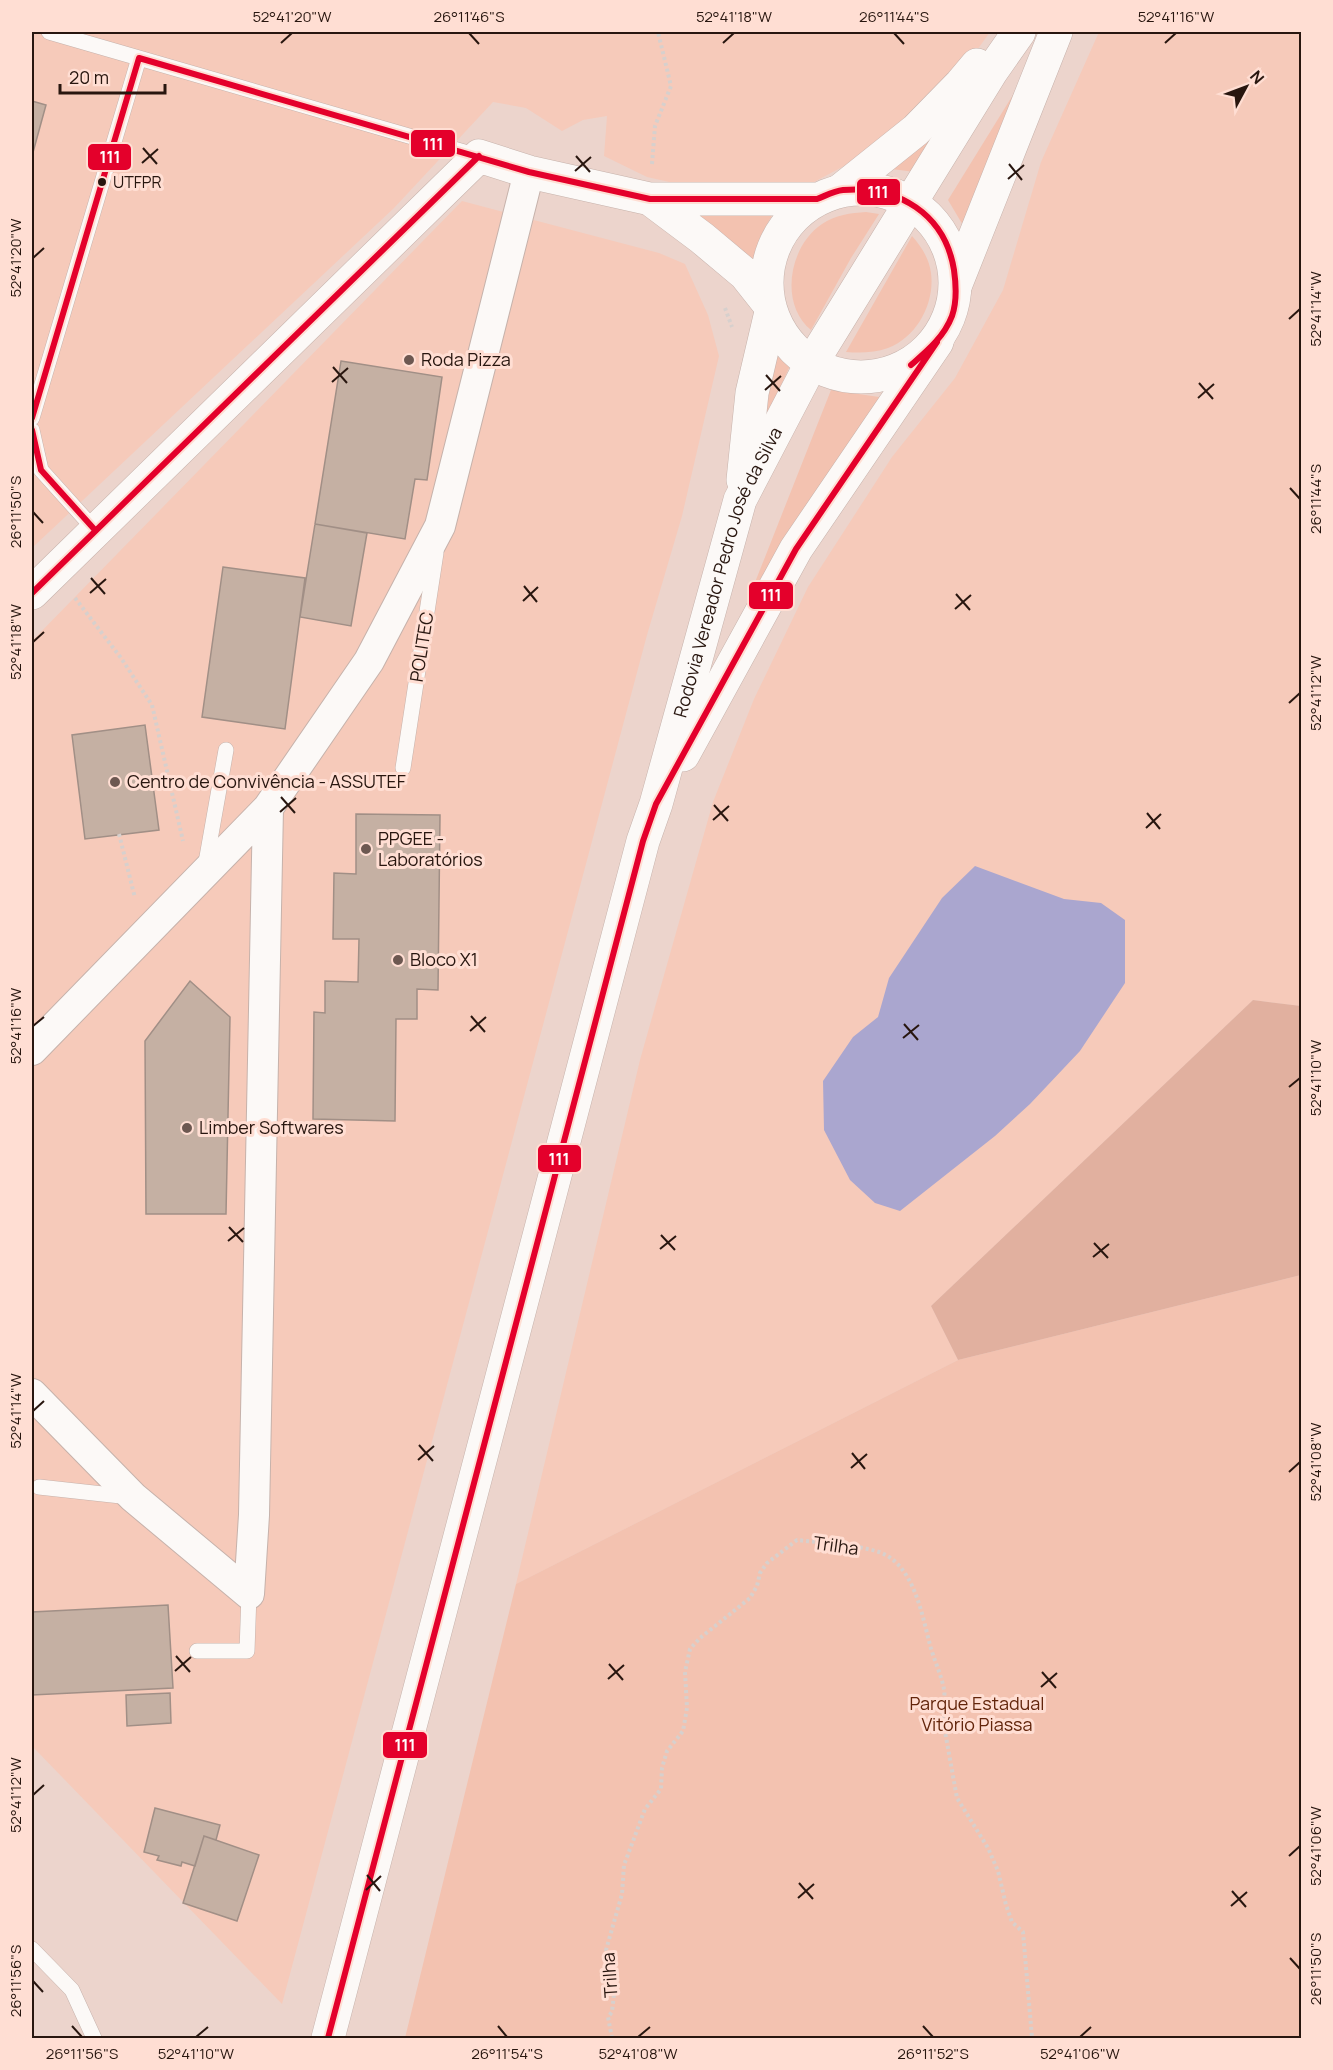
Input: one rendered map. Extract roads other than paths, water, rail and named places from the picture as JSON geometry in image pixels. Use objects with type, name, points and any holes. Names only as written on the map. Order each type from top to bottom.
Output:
[{"type":"main road","points":[[740,500],[752,393],[770,307],[768,272],[776,243],[786,225],[916,130],[961,84],[1005,32]]},
{"type":"main road","name":"Rodovia Vereador Pedro José da Silva","points":[[328,2038],[643,841],[657,804],[740,500],[810,364],[991,72],[1019,32]]},
{"type":"main road","points":[[657,804],[796,549],[936,342],[951,315],[956,284],[1056,32]]},
{"type":"main road","points":[[43,582],[479,156],[530,172],[650,199],[829,194],[877,190],[910,202],[935,224],[951,252],[956,284]]},
{"type":"main road","points":[[650,199],[745,274],[770,307],[786,341],[810,364],[843,376],[878,377],[911,365],[936,342]]},
{"type":"street","points":[[32,1050],[268,808],[369,661],[440,526],[530,172]]},
{"type":"street","points":[[249,1594],[254,1503],[268,808]]},
{"type":"street","points":[[32,1394],[133,1497],[249,1594]]},
{"type":"lane","points":[[49,32],[479,156]]},
{"type":"lane","points":[[32,418],[139,58]]},
{"type":"lane","points":[[32,430],[41,470],[95,530]]},
{"type":"lane","name":"POLITEC","points":[[403,768],[440,526]]},
{"type":"lane","points":[[204,874],[226,750]]},
{"type":"lane","points":[[39,1487],[133,1497]]},
{"type":"lane","points":[[197,1651],[247,1651],[249,1594]]},
{"type":"lane","points":[[32,1949],[72,1990],[94,2038]]},
{"type":"place","name":"UTFPR","points":[[102,182]]},
{"type":"place","name":"Roda Pizza","points":[[409,360]]},
{"type":"place","name":"Centro de Convivência - ASSUTEF","points":[[115,782]]},
{"type":"place","name":"PPGEE - Laboratórios","points":[[366,849]]},
{"type":"place","name":"Bloco X1","points":[[398,960]]},
{"type":"place","name":"Limber Softwares","points":[[187,1128]]},
{"type":"park label","name":"Parque Estadual Vitório Piassa","points":[[977,1714]]}]
